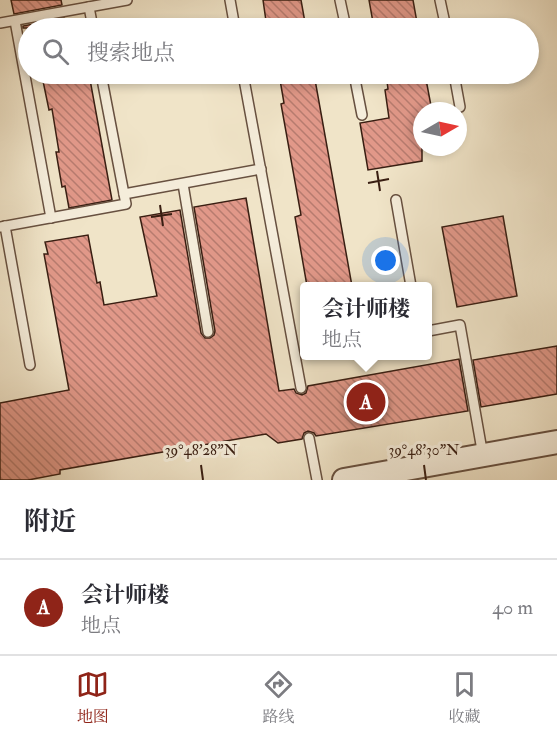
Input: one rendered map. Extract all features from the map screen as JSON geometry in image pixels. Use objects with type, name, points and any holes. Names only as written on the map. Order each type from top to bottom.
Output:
[{"type":"street","points":[[344,480],[557,442]]},
{"type":"lane","points":[[31,18],[99,3],[127,0]]},
{"type":"lane","points":[[230,0],[233,18]]},
{"type":"lane","points":[[340,0],[344,18]]},
{"type":"lane","points":[[440,0],[444,18]]},
{"type":"lane","points":[[89,7],[91,18]]},
{"type":"lane","points":[[0,23],[18,20]]},
{"type":"lane","points":[[15,21],[18,37]]},
{"type":"lane","points":[[27,84],[51,218]]},
{"type":"lane","points":[[30,365],[3,226],[126,204],[103,84]]},
{"type":"lane","points":[[245,84],[301,388]]},
{"type":"lane","points":[[356,84],[362,115]]},
{"type":"lane","points":[[456,84],[459,102]]},
{"type":"lane","points":[[124,194],[261,169]]},
{"type":"lane","points":[[183,184],[208,332]]},
{"type":"lane","points":[[396,200],[410,282]]},
{"type":"lane","points":[[432,330],[460,325],[483,456]]},
{"type":"lane","points":[[309,438],[317,480]]},
{"type":"building","points":[[11,0],[61,0],[62,5],[14,14]]},
{"type":"building","points":[[263,0],[301,0],[304,18],[266,18]]},
{"type":"building","points":[[369,0],[413,0],[416,18],[372,18]]},
{"type":"building","points":[[44,84],[91,84],[112,200],[69,208],[65,186],[62,187],[52,109],[49,110]]},
{"type":"building","points":[[281,84],[316,84],[351,282],[306,282],[295,217],[301,215],[281,104],[284,103]]},
{"type":"building","points":[[387,84],[427,84],[430,102],[413,102],[413,156],[422,156],[422,161],[368,170],[360,123],[389,118],[385,90],[388,89]]},
{"type":"building","points":[[246,198],[279,391],[294,389],[296,393],[302,395],[306,393],[308,386],[459,359],[468,411],[316,436],[308,431],[304,433],[302,439],[278,443],[266,434],[60,470],[60,474],[28,480],[0,480],[0,403],[69,390],[44,254],[48,254],[45,242],[88,235],[97,283],[100,282],[104,305],[157,296],[140,217],[180,210],[201,333],[205,338],[210,338],[215,331],[194,207]]},
{"type":"building","points":[[503,216],[517,296],[457,307],[442,227]]},
{"type":"building","points":[[557,346],[557,394],[481,407],[473,360]]},
{"type":"place","name":"会计师楼","points":[[366,402]]}]
